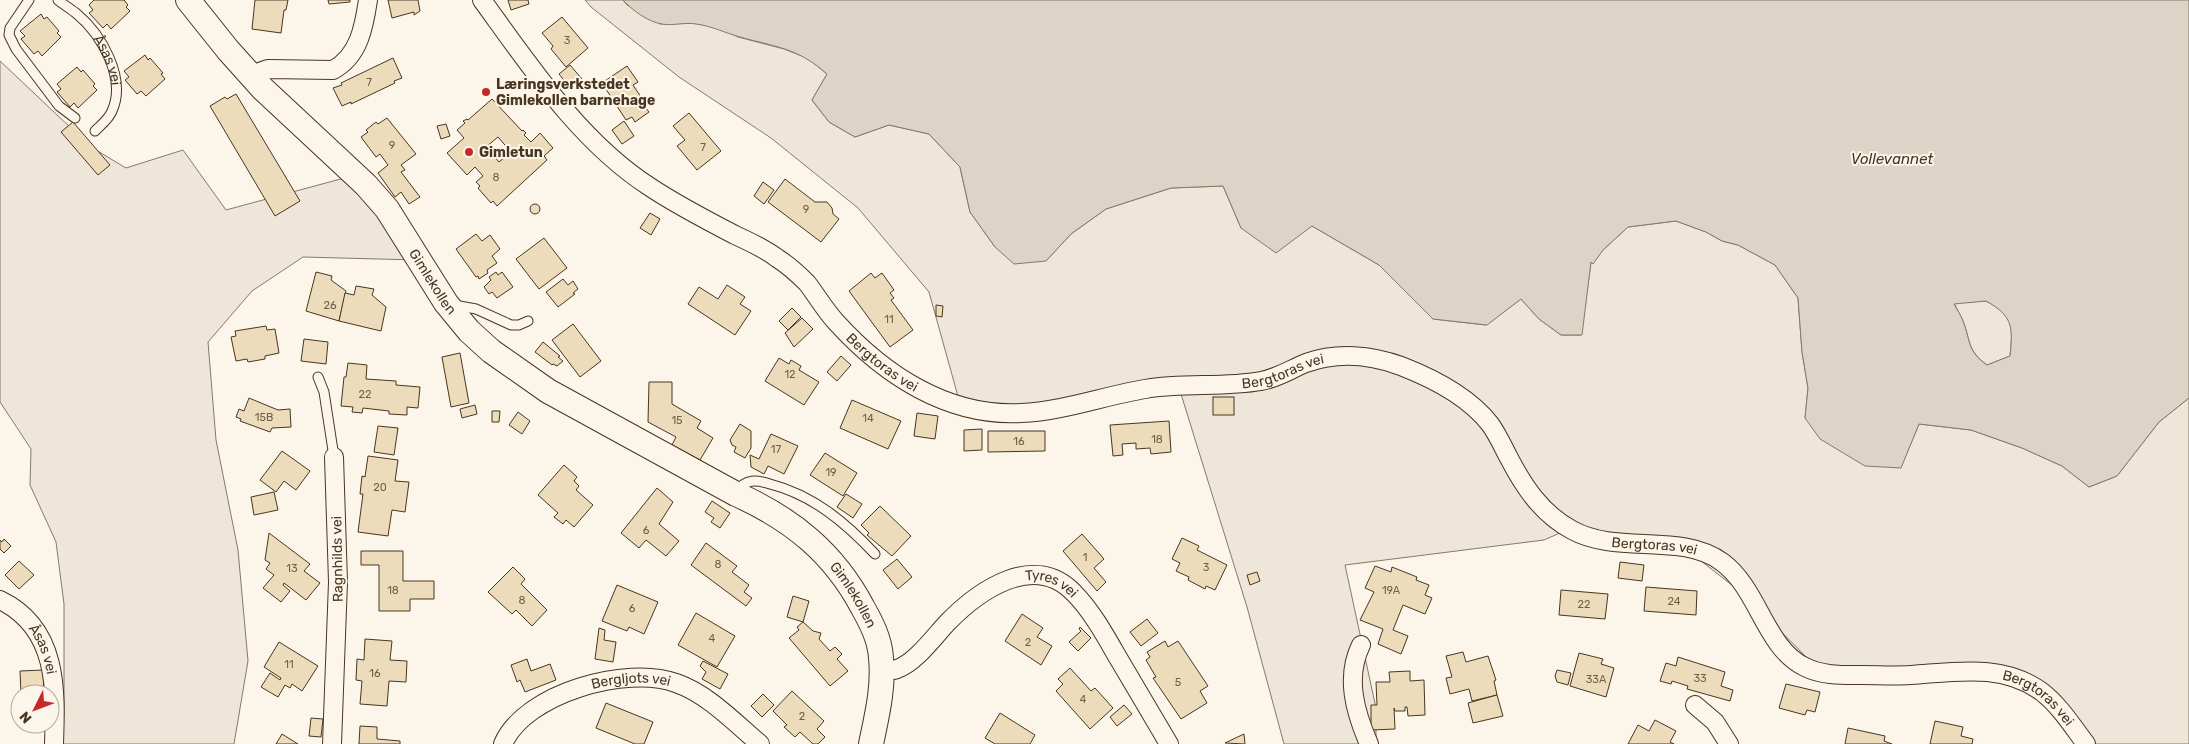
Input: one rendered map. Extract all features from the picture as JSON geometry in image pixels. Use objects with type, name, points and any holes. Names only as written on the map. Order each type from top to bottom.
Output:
[{"type":"street","name":"Gimlekollen","points":[[188,0],[250,75],[366,185],[382,203],[446,304],[469,331],[518,372],[580,410],[736,494],[766,508],[803,534],[832,561],[851,584],[878,640],[882,688],[871,744]]},
{"type":"street","points":[[250,75],[268,69],[332,70],[340,66],[355,51],[365,21],[368,0]]},
{"type":"street","name":"Bergtoras vei","points":[[482,0],[535,72],[582,129],[630,173],[666,197],[760,246],[777,258],[804,280],[823,308],[864,352],[899,378],[946,401],[969,410],[992,414],[1024,413],[1081,404],[1146,388],[1257,382],[1284,374],[1310,361],[1341,355],[1397,364],[1441,386],[1479,411],[1495,432],[1531,496],[1542,508],[1572,530],[1588,537],[1610,542],[1690,548],[1718,559],[1729,567],[1745,587],[1786,654],[1801,666],[1821,673],[1904,676],[1958,672],[2001,674],[2016,678],[2044,693],[2086,744]]},
{"type":"street","name":"Ragnhilds vei","points":[[332,744],[338,582],[334,457]]},
{"type":"street","name":"Tyres vei","points":[[882,671],[897,670],[910,662],[964,606],[977,596],[1011,578],[1042,575],[1064,584],[1075,593],[1110,645],[1169,744]]},
{"type":"street","name":"Åsas vei","points":[[0,600],[22,614],[32,624],[46,649],[54,685],[54,744]]},
{"type":"street","points":[[1361,645],[1353,669],[1352,688],[1369,744]]},
{"type":"street","name":"Bergljots vei","points":[[503,744],[506,736],[530,714],[557,697],[602,680],[635,677],[663,679],[685,687],[720,711],[760,744]]},
{"type":"street","points":[[1696,706],[1715,722],[1729,744]]},
{"type":"lane","points":[[29,0],[10,28],[9,36],[16,49],[59,106],[75,118]]},
{"type":"lane","name":"Åsas vei","points":[[58,0],[77,14],[98,37],[114,72],[116,94],[112,110],[95,132]]},
{"type":"lane","points":[[446,304],[476,309],[511,325],[519,325],[528,321]]},
{"type":"lane","name":"Ragnhilds vei","points":[[318,376],[324,392],[334,457]]},
{"type":"lane","points":[[736,494],[745,482],[755,479],[781,486],[809,498],[841,521],[875,554]]},
{"type":"shaded area","points":[[585,0],[623,0],[627,5],[660,24],[695,23],[719,28],[738,37],[784,49],[807,58],[827,74],[812,100],[829,122],[855,137],[889,125],[929,134],[960,167],[970,212],[995,247],[1046,261],[1071,234],[1106,209],[1171,188],[1223,186],[1241,228],[1312,226],[1379,265],[1433,319],[1486,325],[1521,299],[1539,319],[1561,335],[1581,335],[1591,262],[1593,263],[1603,250],[1628,227],[1676,221],[1706,232],[1722,241],[1738,245],[1775,265],[1798,298],[1802,352],[1808,388],[1805,418],[1901,467],[1919,424],[1971,430],[2022,448],[2062,466],[2089,487],[2117,476],[2159,422],[2189,398],[2189,744],[2087,744],[2021,680],[1818,669],[1746,596],[1678,543],[1569,529],[1544,540],[1345,565],[1376,708],[1376,744],[1284,744],[1247,607],[1181,394],[1146,381],[1040,409],[959,400],[929,292],[858,208],[771,138],[679,77],[591,7]]},
{"type":"shaded area","points":[[0,61],[91,147],[126,168],[183,150],[226,210],[359,174],[416,260],[303,257],[252,291],[208,342],[216,440],[238,550],[248,661],[234,744],[61,744],[64,712],[64,604],[56,542],[30,485],[31,449],[0,402]]},
{"type":"shaded area","points":[[1986,301],[2007,317],[2011,329],[2010,356],[1987,365],[1976,355],[1970,345],[1963,321],[1954,303]]},
{"type":"water","name":"Vollevannet","points":[[623,0],[2189,0],[2189,398],[2159,422],[2117,476],[2089,487],[2062,466],[2022,448],[1971,430],[1919,424],[1901,468],[1865,466],[1820,439],[1805,418],[1808,388],[1802,352],[1798,298],[1775,265],[1738,245],[1722,241],[1706,232],[1676,221],[1628,227],[1603,250],[1593,264],[1591,262],[1582,335],[1561,335],[1539,319],[1521,299],[1487,325],[1433,319],[1379,265],[1312,226],[1276,253],[1241,228],[1223,186],[1171,188],[1106,209],[1071,234],[1046,261],[1014,264],[995,247],[970,212],[960,167],[929,134],[889,125],[855,137],[829,122],[812,100],[827,74],[806,59],[776,46],[708,26],[657,23],[641,15]],"holes":[[[1986,301],[2002,312],[2009,323],[2011,330],[2010,356],[1987,365],[1976,355],[1970,346],[1962,319],[1954,304]]]},
{"type":"building","points":[[94,0],[124,0],[128,5],[126,7],[130,11],[111,29],[107,24],[103,28],[89,13],[93,10],[89,5]]},
{"type":"building","points":[[255,0],[288,0],[286,10],[284,10],[281,33],[252,29]]},
{"type":"building","points":[[328,0],[350,0],[350,2],[329,4]]},
{"type":"building","points":[[388,0],[418,0],[420,11],[414,15],[414,12],[392,18]]},
{"type":"building","points":[[508,0],[528,0],[529,4],[511,10]]},
{"type":"building","points":[[41,14],[44,19],[47,17],[59,31],[57,33],[61,37],[42,56],[38,51],[34,54],[21,39],[25,36],[20,31]]},
{"type":"building","points":[[562,17],[588,48],[566,67],[551,49],[553,46],[542,33]]},
{"type":"building","points":[[145,55],[163,73],[161,74],[165,79],[146,96],[141,91],[137,94],[125,80],[129,77],[124,71]]},
{"type":"building","points":[[393,58],[402,78],[351,104],[351,102],[342,106],[333,88]]},
{"type":"building","points":[[570,65],[582,79],[570,88],[559,74]]},
{"type":"building","points":[[627,66],[638,82],[633,85],[649,112],[635,122],[632,117],[626,120],[602,83]]},
{"type":"building","points":[[77,67],[81,72],[83,70],[95,84],[93,86],[97,90],[78,108],[74,103],[70,107],[57,92],[61,89],[57,84]]},
{"type":"building","points":[[236,94],[300,201],[275,216],[210,106],[225,97],[227,99]]},
{"type":"building","name":"Gimletun","points":[[492,99],[526,133],[524,135],[531,142],[540,133],[553,148],[544,156],[547,160],[497,206],[493,201],[491,203],[478,188],[480,186],[476,182],[483,176],[475,167],[467,175],[447,153],[464,138],[457,130],[465,123],[463,121],[468,120]],"holes":[[[498,137],[511,152],[499,162],[486,147]]]},
{"type":"building","points":[[689,113],[721,151],[697,170],[677,146],[685,140],[673,126]]},
{"type":"building","points":[[387,118],[416,154],[401,165],[405,170],[401,172],[420,197],[409,204],[401,192],[395,197],[378,173],[388,165],[380,154],[376,157],[361,137],[376,122],[378,124]]},
{"type":"building","points":[[624,121],[634,136],[622,144],[612,130]]},
{"type":"building","points":[[73,122],[110,165],[98,175],[61,132]]},
{"type":"building","points":[[446,124],[450,136],[441,139],[437,126]]},
{"type":"building","points":[[785,179],[815,202],[827,202],[832,208],[833,214],[839,219],[821,242],[768,202]]},
{"type":"building","points":[[763,182],[774,190],[764,204],[754,196]]},
{"type":"building","points":[[533,204],[537,204],[540,209],[539,213],[533,214],[530,211],[530,207]]},
{"type":"building","points":[[650,213],[660,219],[651,235],[640,228]]},
{"type":"building","points":[[476,234],[482,241],[490,235],[500,249],[492,256],[497,263],[479,279],[456,249]]},
{"type":"building","points":[[544,238],[567,268],[539,289],[516,259]]},
{"type":"building","points":[[316,272],[332,276],[331,280],[346,291],[339,321],[306,311]]},
{"type":"building","points":[[496,272],[498,275],[502,272],[513,287],[497,298],[492,292],[489,294],[484,287],[491,280],[489,277]]},
{"type":"building","points":[[871,273],[875,278],[882,273],[894,290],[890,293],[894,298],[891,300],[913,330],[890,347],[849,291]]},
{"type":"building","points":[[563,279],[568,285],[573,281],[578,289],[573,293],[575,294],[558,307],[546,292]]},
{"type":"building","points":[[727,285],[745,297],[740,304],[751,311],[735,335],[688,304],[699,287],[718,299]]},
{"type":"building","points":[[356,286],[374,289],[372,295],[386,307],[381,331],[339,321],[345,293],[354,295]]},
{"type":"building","points":[[936,305],[943,306],[942,317],[936,316]]},
{"type":"building","points":[[792,308],[801,317],[788,330],[779,321]]},
{"type":"building","points":[[802,318],[813,329],[794,347],[785,333]]},
{"type":"building","points":[[573,324],[601,361],[580,377],[552,340]]},
{"type":"building","points":[[266,326],[267,330],[275,329],[279,353],[265,356],[265,359],[248,362],[247,359],[236,361],[231,337],[236,336],[235,331]]},
{"type":"building","points":[[304,339],[328,342],[326,364],[301,361]]},
{"type":"building","points":[[543,342],[560,356],[558,357],[563,361],[557,366],[552,365],[535,352]]},
{"type":"building","points":[[460,353],[469,403],[451,407],[442,357]]},
{"type":"building","points":[[841,356],[851,365],[837,381],[827,372]]},
{"type":"building","points":[[779,358],[789,364],[791,360],[801,366],[799,370],[819,382],[804,405],[765,381]]},
{"type":"building","points":[[348,363],[367,365],[366,379],[396,381],[396,385],[420,387],[418,408],[407,407],[407,415],[389,414],[389,411],[363,408],[362,413],[352,412],[353,407],[341,406],[344,377],[346,377]]},
{"type":"building","points":[[649,382],[672,382],[672,404],[701,421],[697,428],[713,438],[700,460],[672,445],[676,437],[648,422]]},
{"type":"building","points":[[1213,397],[1234,397],[1234,415],[1213,415]]},
{"type":"building","points":[[249,398],[278,410],[290,409],[291,427],[272,428],[270,432],[240,421],[241,419],[236,417],[239,409],[244,411]]},
{"type":"building","points":[[852,400],[901,421],[888,449],[840,428]]},
{"type":"building","points":[[475,405],[477,414],[462,418],[460,409]]},
{"type":"building","points":[[492,411],[500,411],[499,422],[492,422]]},
{"type":"building","points":[[518,412],[530,421],[522,434],[509,425]]},
{"type":"building","points":[[917,413],[938,416],[935,439],[914,436]]},
{"type":"building","points":[[1169,421],[1171,452],[1151,454],[1150,448],[1136,449],[1136,443],[1122,444],[1123,455],[1113,456],[1110,425]]},
{"type":"building","points":[[740,424],[751,431],[751,448],[745,458],[734,452],[736,447],[732,445],[730,440]]},
{"type":"building","points":[[378,426],[398,428],[394,455],[374,452]]},
{"type":"building","points":[[982,429],[982,450],[964,451],[964,430]]},
{"type":"building","points":[[988,431],[1045,431],[1045,451],[988,452]]},
{"type":"building","points":[[771,434],[798,446],[784,474],[768,466],[764,474],[751,467],[750,455],[759,459]]},
{"type":"building","points":[[282,451],[310,471],[296,490],[284,481],[276,492],[260,480]]},
{"type":"building","points":[[825,453],[857,473],[843,496],[810,475]]},
{"type":"building","points":[[368,456],[398,460],[395,481],[409,482],[405,512],[392,510],[388,536],[358,532],[363,494],[360,494],[362,476],[365,477]]},
{"type":"building","points":[[564,465],[577,477],[574,481],[579,486],[576,490],[593,505],[574,527],[566,520],[563,524],[554,517],[558,513],[538,495]]},
{"type":"building","points":[[657,488],[673,502],[659,524],[679,541],[666,556],[646,540],[639,548],[621,533]]},
{"type":"building","points":[[274,492],[278,510],[254,515],[251,497]]},
{"type":"building","points":[[846,494],[862,504],[853,518],[837,507]]},
{"type":"building","points":[[712,501],[730,513],[720,528],[711,522],[714,518],[705,512]]},
{"type":"building","points":[[880,506],[911,536],[892,556],[867,535],[869,533],[861,525]]},
{"type":"building","points":[[269,533],[310,564],[304,571],[320,583],[306,600],[284,583],[283,585],[290,591],[281,602],[263,588],[274,575],[266,569],[270,563],[265,560]]},
{"type":"building","points":[[1082,534],[1104,559],[1094,568],[1106,582],[1097,591],[1063,551]]},
{"type":"building","points":[[1182,538],[1199,546],[1197,550],[1227,565],[1215,590],[1206,586],[1205,589],[1188,580],[1189,577],[1176,571],[1180,563],[1172,559]]},
{"type":"building","points":[[4,539],[11,546],[4,553],[0,549],[0,540],[2,542]]},
{"type":"building","points":[[706,543],[737,566],[732,572],[749,585],[744,592],[752,598],[746,606],[691,565]]},
{"type":"building","points":[[361,551],[403,551],[403,581],[434,581],[434,599],[410,599],[410,611],[379,611],[379,565],[361,565]]},
{"type":"building","points":[[897,559],[912,577],[898,589],[883,570]]},
{"type":"building","points":[[19,561],[34,575],[19,589],[5,575]]},
{"type":"building","points":[[1620,562],[1644,565],[1642,581],[1618,578]]},
{"type":"building","points":[[1375,566],[1391,572],[1392,567],[1417,577],[1416,580],[1429,585],[1425,595],[1432,598],[1425,614],[1403,605],[1393,630],[1408,636],[1401,654],[1378,644],[1383,629],[1360,620],[1374,592],[1365,588]]},
{"type":"building","points":[[513,567],[525,579],[521,584],[547,610],[532,626],[516,610],[512,614],[488,592]]},
{"type":"building","points":[[1257,572],[1260,581],[1250,585],[1247,575]]},
{"type":"building","points":[[617,585],[658,602],[644,634],[629,627],[627,631],[602,621]]},
{"type":"building","points":[[1646,587],[1697,591],[1696,615],[1644,611]]},
{"type":"building","points":[[1561,590],[1608,594],[1605,619],[1559,615]]},
{"type":"building","points":[[793,596],[809,601],[803,622],[787,617]]},
{"type":"building","points":[[696,613],[735,636],[717,667],[678,645]]},
{"type":"building","points":[[1022,614],[1043,628],[1037,637],[1052,646],[1041,665],[1005,641]]},
{"type":"building","points":[[1147,619],[1158,633],[1141,646],[1130,632]]},
{"type":"building","points":[[803,622],[813,631],[821,633],[819,639],[830,651],[835,647],[842,654],[837,659],[848,671],[830,686],[789,638],[799,630],[797,627]]},
{"type":"building","points":[[1080,627],[1091,638],[1078,651],[1069,642],[1081,631]]},
{"type":"building","points":[[599,628],[605,630],[604,640],[616,642],[613,662],[595,659]]},
{"type":"building","points":[[365,639],[392,641],[390,660],[407,661],[406,682],[389,681],[387,706],[360,704],[362,681],[356,680],[357,659],[364,660]]},
{"type":"building","points":[[1165,641],[1168,647],[1178,641],[1208,686],[1200,691],[1207,703],[1181,719],[1153,678],[1156,677],[1146,660],[1150,657],[1147,652]]},
{"type":"building","points":[[279,642],[318,666],[302,691],[292,684],[290,688],[285,685],[278,697],[261,687],[270,673],[280,680],[281,678],[264,667]]},
{"type":"building","points":[[1463,652],[1466,662],[1488,656],[1496,680],[1494,681],[1497,695],[1472,701],[1469,689],[1450,694],[1446,678],[1452,677],[1446,656]]},
{"type":"building","points":[[1579,653],[1603,659],[1601,664],[1614,668],[1606,697],[1570,686]]},
{"type":"building","points":[[1678,657],[1725,672],[1721,686],[1733,690],[1730,701],[1687,689],[1688,686],[1672,681],[1671,684],[1660,681],[1666,663],[1676,666]]},
{"type":"building","points":[[527,659],[531,671],[550,664],[556,680],[525,692],[520,680],[517,682],[511,665]]},
{"type":"building","points":[[703,661],[728,674],[720,689],[702,679],[706,672],[700,666]]},
{"type":"building","points":[[1070,668],[1091,691],[1095,688],[1113,708],[1090,729],[1056,691],[1063,684],[1058,679]]},
{"type":"building","points":[[43,670],[44,684],[21,684],[20,671]]},
{"type":"building","points":[[1557,670],[1571,673],[1568,685],[1557,682],[1555,676]]},
{"type":"building","points":[[1410,671],[1410,681],[1424,680],[1425,715],[1408,716],[1407,707],[1405,707],[1405,711],[1395,711],[1394,708],[1395,729],[1371,730],[1371,705],[1377,705],[1376,682],[1390,682],[1389,672]]},
{"type":"building","points":[[1786,684],[1820,692],[1815,712],[1807,710],[1805,715],[1779,708]]},
{"type":"building","points":[[792,691],[824,721],[817,729],[825,737],[818,744],[813,744],[800,732],[795,737],[784,727],[787,725],[773,711]]},
{"type":"building","points":[[763,694],[774,705],[762,717],[751,706]]},
{"type":"building","points":[[1497,695],[1503,716],[1473,723],[1468,703]]},
{"type":"building","points":[[606,703],[653,722],[644,744],[635,744],[596,728]]},
{"type":"building","points":[[1124,705],[1132,714],[1117,726],[1110,717]]},
{"type":"building","points":[[1000,713],[1035,735],[1030,744],[995,744],[985,738]]},
{"type":"building","points":[[311,718],[323,719],[321,737],[309,736]]},
{"type":"building","points":[[1655,720],[1676,731],[1670,742],[1674,744],[1628,744],[1638,725],[1649,731]]},
{"type":"building","points":[[1935,721],[1963,727],[1961,736],[1973,739],[1972,744],[1930,744]]},
{"type":"building","points":[[360,726],[377,727],[377,739],[400,741],[400,744],[359,744]]},
{"type":"building","points":[[1848,728],[1885,736],[1884,741],[1892,744],[1845,744]]},
{"type":"building","points":[[282,734],[298,744],[276,744]]},
{"type":"building","points":[[1244,734],[1245,744],[1225,743]]},
{"type":"place","name":"Læringsverkstedet Gimlekollen barnehage","points":[[486,92]]},
{"type":"place","name":"Gimletun","points":[[469,152]]}]
